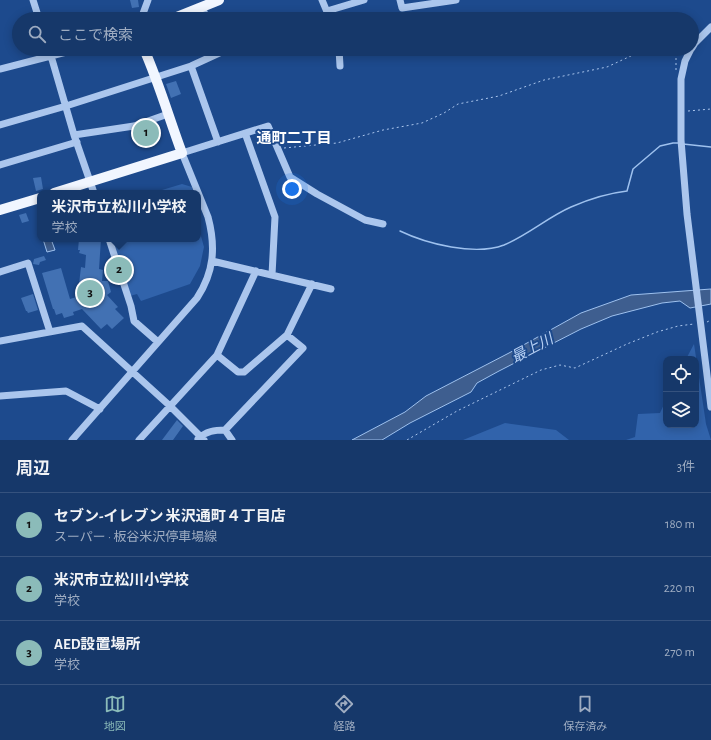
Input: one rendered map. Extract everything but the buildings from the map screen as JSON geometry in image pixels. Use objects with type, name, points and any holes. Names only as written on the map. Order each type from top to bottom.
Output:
[{"type":"main road","points":[[187,12],[205,4],[219,0]]},
{"type":"main road","points":[[64,190],[182,153],[156,77],[147,56]]},
{"type":"main road","points":[[0,210],[37,199]]},
{"type":"street","points":[[33,0],[37,12]]},
{"type":"street","points":[[144,12],[148,0]]},
{"type":"street","points":[[322,0],[327,11],[364,0]]},
{"type":"street","points":[[400,0],[402,8],[456,0]]},
{"type":"street","points":[[699,39],[711,27]]},
{"type":"street","points":[[0,69],[51,56],[75,138],[93,190]]},
{"type":"street","points":[[0,125],[66,106],[191,66],[209,56]]},
{"type":"street","points":[[339,56],[340,66]]},
{"type":"street","points":[[688,56],[681,79],[680,112],[684,185],[711,407]]},
{"type":"street","points":[[191,66],[218,142]]},
{"type":"street","points":[[0,165],[75,138],[134,126],[168,114]]},
{"type":"street","points":[[197,190],[182,153],[268,126],[290,177],[317,194],[365,220],[383,224]]},
{"type":"street","points":[[245,133],[275,217],[272,275]]},
{"type":"street","points":[[72,440],[201,292],[208,278],[212,261],[213,244],[208,217],[201,200]]},
{"type":"street","points":[[110,242],[131,306],[134,321],[158,342]]},
{"type":"street","points":[[212,261],[331,289]]},
{"type":"street","points":[[0,272],[28,263],[50,332]]},
{"type":"street","points":[[139,440],[217,355],[256,271]]},
{"type":"street","points":[[217,355],[238,372],[244,372],[287,335],[312,284]]},
{"type":"street","points":[[0,341],[82,326],[170,406],[201,439],[206,433],[215,430],[225,430],[303,348],[287,335]]},
{"type":"street","points":[[0,396],[66,391],[100,409]]},
{"type":"street","points":[[225,430],[232,440]]},
{"type":"path","points":[[278,148],[337,143],[383,130],[422,123],[444,114],[458,104],[499,96],[544,80],[607,67],[631,56]]},
{"type":"path","points":[[676,56],[675,70],[681,79]]},
{"type":"path","points":[[680,112],[711,109]]},
{"type":"path","points":[[407,440],[457,411],[541,370],[560,365],[574,368],[657,332],[700,320],[711,320]]},
{"type":"shaded area","points":[[182,184],[192,187],[193,190],[162,190]]},
{"type":"shaded area","points":[[201,236],[204,247],[200,266],[190,284],[141,301],[137,294],[130,296],[113,242],[201,242]]},
{"type":"shaded area","points":[[694,344],[696,356],[688,356]]},
{"type":"shaded area","points":[[699,377],[706,424],[711,440],[626,440],[635,437],[638,414],[660,413],[663,406],[663,428],[699,428]]},
{"type":"shaded area","points":[[505,423],[556,430],[569,440],[463,440]]},
{"type":"water","points":[[44,242],[52,242],[55,250],[47,252]]},
{"type":"water","name":"最上川","points":[[711,289],[711,304],[690,308],[680,301],[662,303],[612,316],[581,329],[499,371],[477,383],[471,392],[410,423],[382,440],[352,440],[405,412],[426,396],[509,353],[581,313],[631,295]]},
{"type":"waterway","points":[[400,231],[437,244],[465,249],[492,248],[504,245],[571,207],[599,197],[627,191],[633,169],[660,146],[679,143]]},
{"type":"waterway","points":[[683,144],[711,147]]},
{"type":"place","name":"セブン-イレブン 米沢通町４丁目店","points":[[146,133]]},
{"type":"place","name":"米沢市立松川小学校","points":[[119,270]]},
{"type":"place","name":"AED設置場所","points":[[90,293]]},
{"type":"district","name":"通町二丁目","points":[[294,138]]}]
